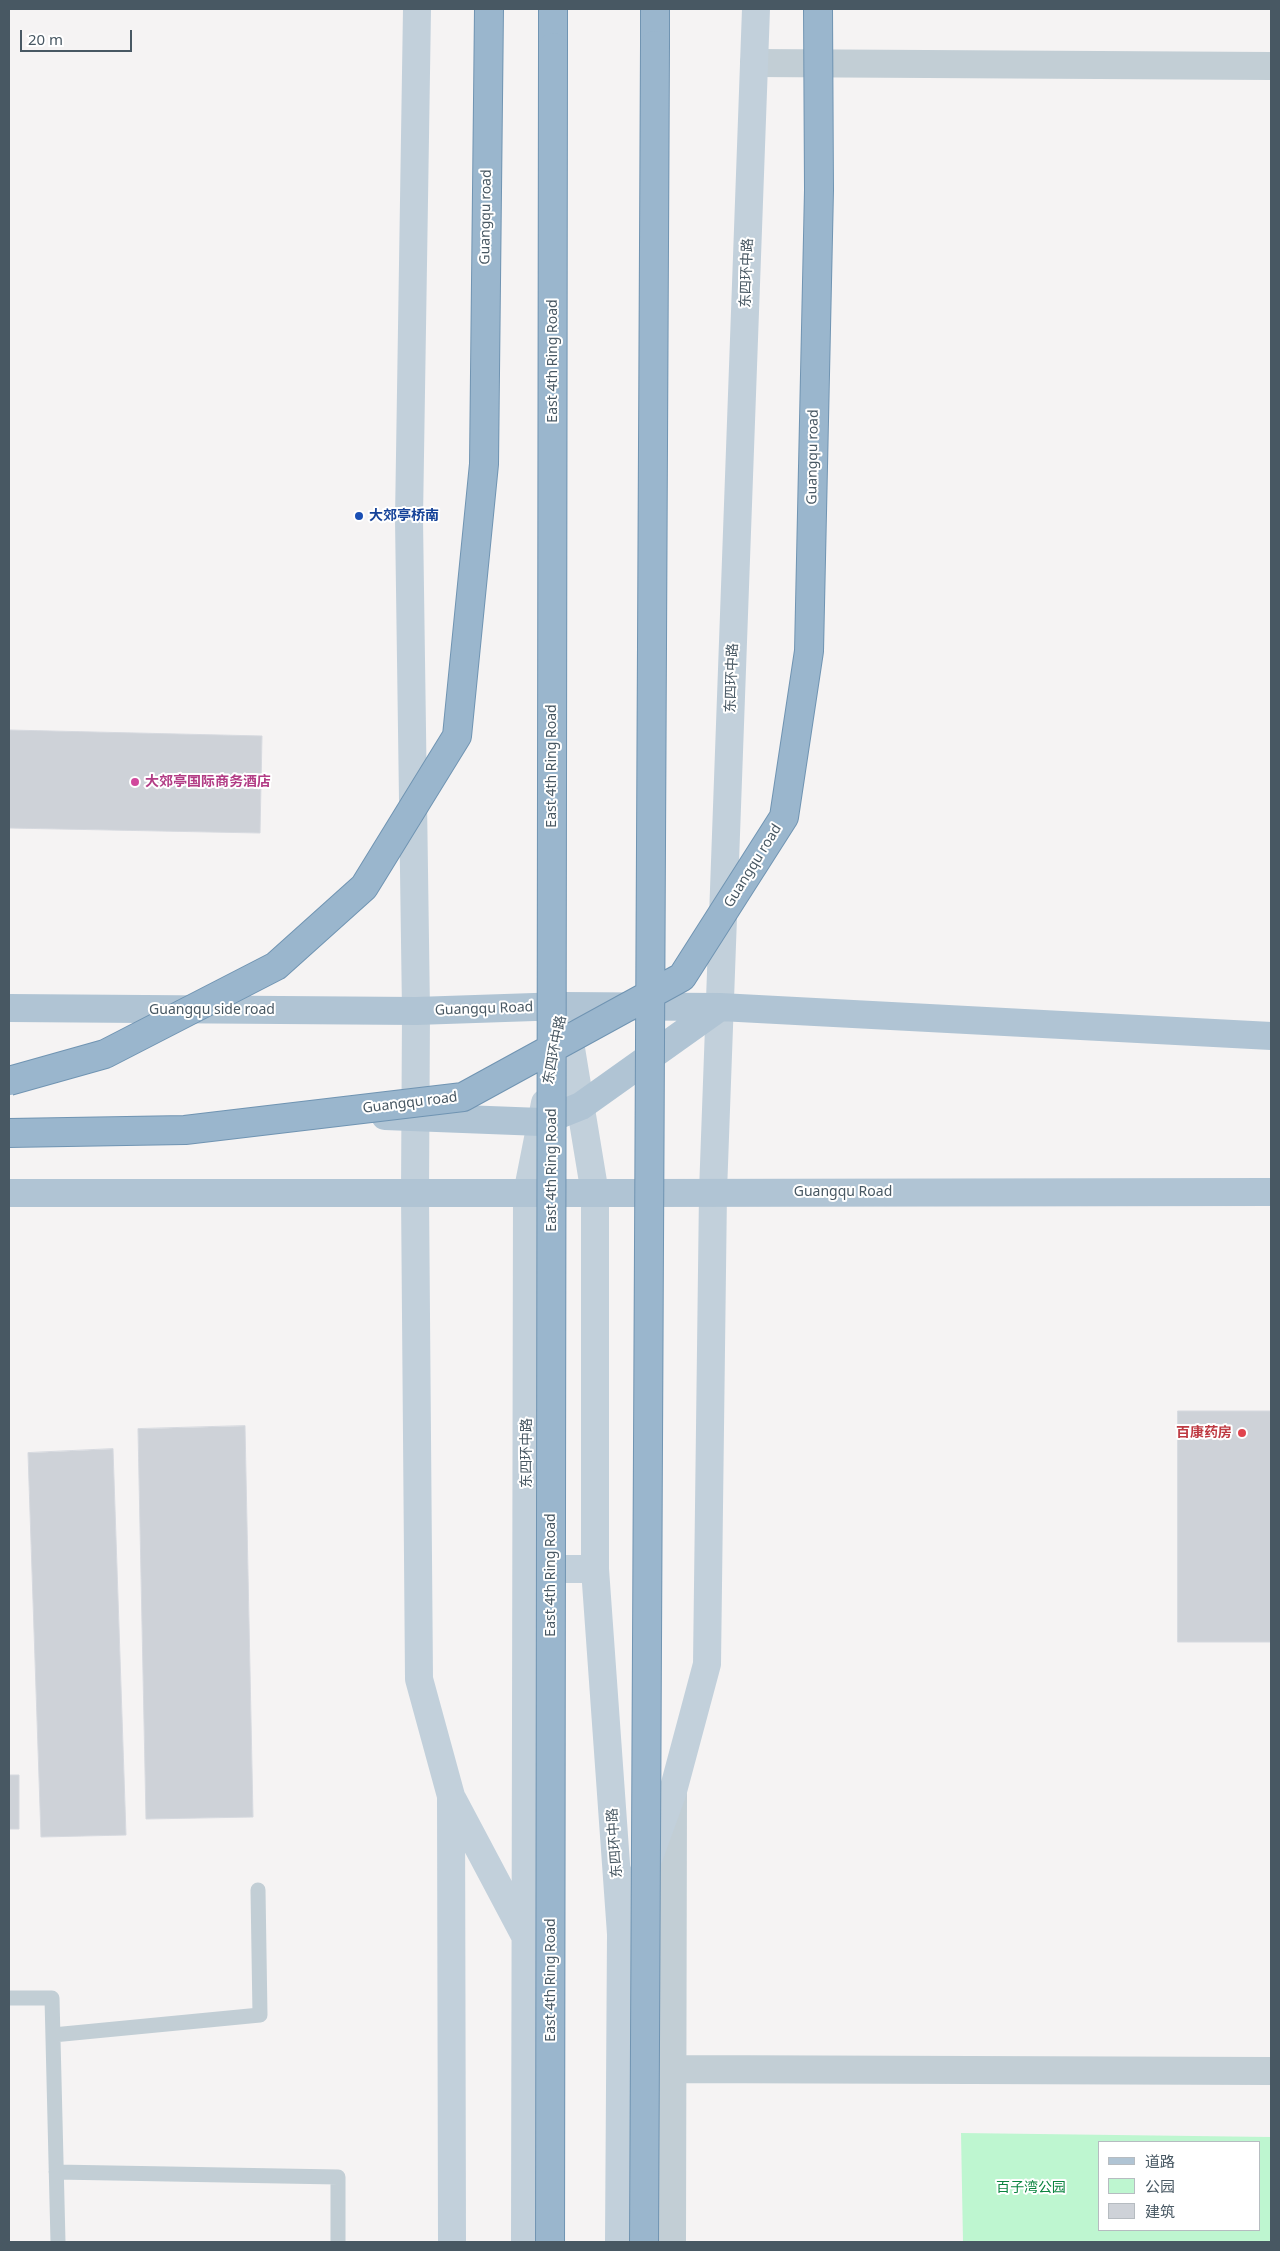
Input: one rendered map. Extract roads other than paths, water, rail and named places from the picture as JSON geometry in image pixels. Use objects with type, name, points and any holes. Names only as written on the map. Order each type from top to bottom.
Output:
[{"type":"highway","name":"Guangqu road","points":[[9,1081],[105,1054],[276,966],[364,887],[457,736],[484,464],[488,9]]},
{"type":"highway","name":"East 4th Ring Road","points":[[550,2242],[553,9]]},
{"type":"highway","points":[[644,2242],[654,9]]},
{"type":"highway","name":"Guangqu road","points":[[9,1132],[185,1130],[463,1096],[682,977],[784,817],[809,651],[819,190],[818,9]]},
{"type":"main road","points":[[417,9],[409,519],[416,1011],[415,1194],[419,1679],[451,1796],[526,1938]]},
{"type":"main road","name":"东四环中路","points":[[673,1791],[707,1664],[713,1192],[756,9]]},
{"type":"main road","name":"Guangqu Road","points":[[416,1011],[564,1006],[720,1007],[1271,1036]]},
{"type":"main road","name":"东四环中路","points":[[564,1006],[595,1194],[594,1569],[621,1934],[619,2242]]},
{"type":"main road","name":"东四环中路","points":[[525,2242],[527,1194],[564,1006]]},
{"type":"main road","points":[[9,1121],[415,1115],[541,1122],[580,1106],[720,1007]]},
{"type":"main road","name":"Guangqu side road","points":[[9,1008],[416,1011]]},
{"type":"main road","points":[[9,1149],[137,1119]]},
{"type":"main road","name":"Guangqu Road","points":[[415,1194],[1271,1192]]},
{"type":"main road","points":[[9,1193],[415,1194]]},
{"type":"main road","points":[[526,1569],[594,1569]]},
{"type":"main road","points":[[621,1934],[673,1791]]},
{"type":"main road","points":[[451,1796],[452,2242]]},
{"type":"street","points":[[754,63],[1271,66]]},
{"type":"street","name":"东四环中路","points":[[672,2242],[673,1791]]},
{"type":"street","points":[[672,2068],[1271,2071]]},
{"type":"lane","points":[[53,2035],[260,2014],[258,1890]]},
{"type":"lane","points":[[9,1998],[52,1998],[58,2242]]},
{"type":"lane","points":[[56,2172],[338,2177],[338,2242]]},
{"type":"place","name":"大郊亭桥南","points":[[359,516]]},
{"type":"place","name":"大郊亭国际商务酒店","points":[[135,782]]},
{"type":"place","name":"百康药房","points":[[1242,1433]]},
{"type":"park label","name":"百子湾公园","points":[[1031,2188]]}]
